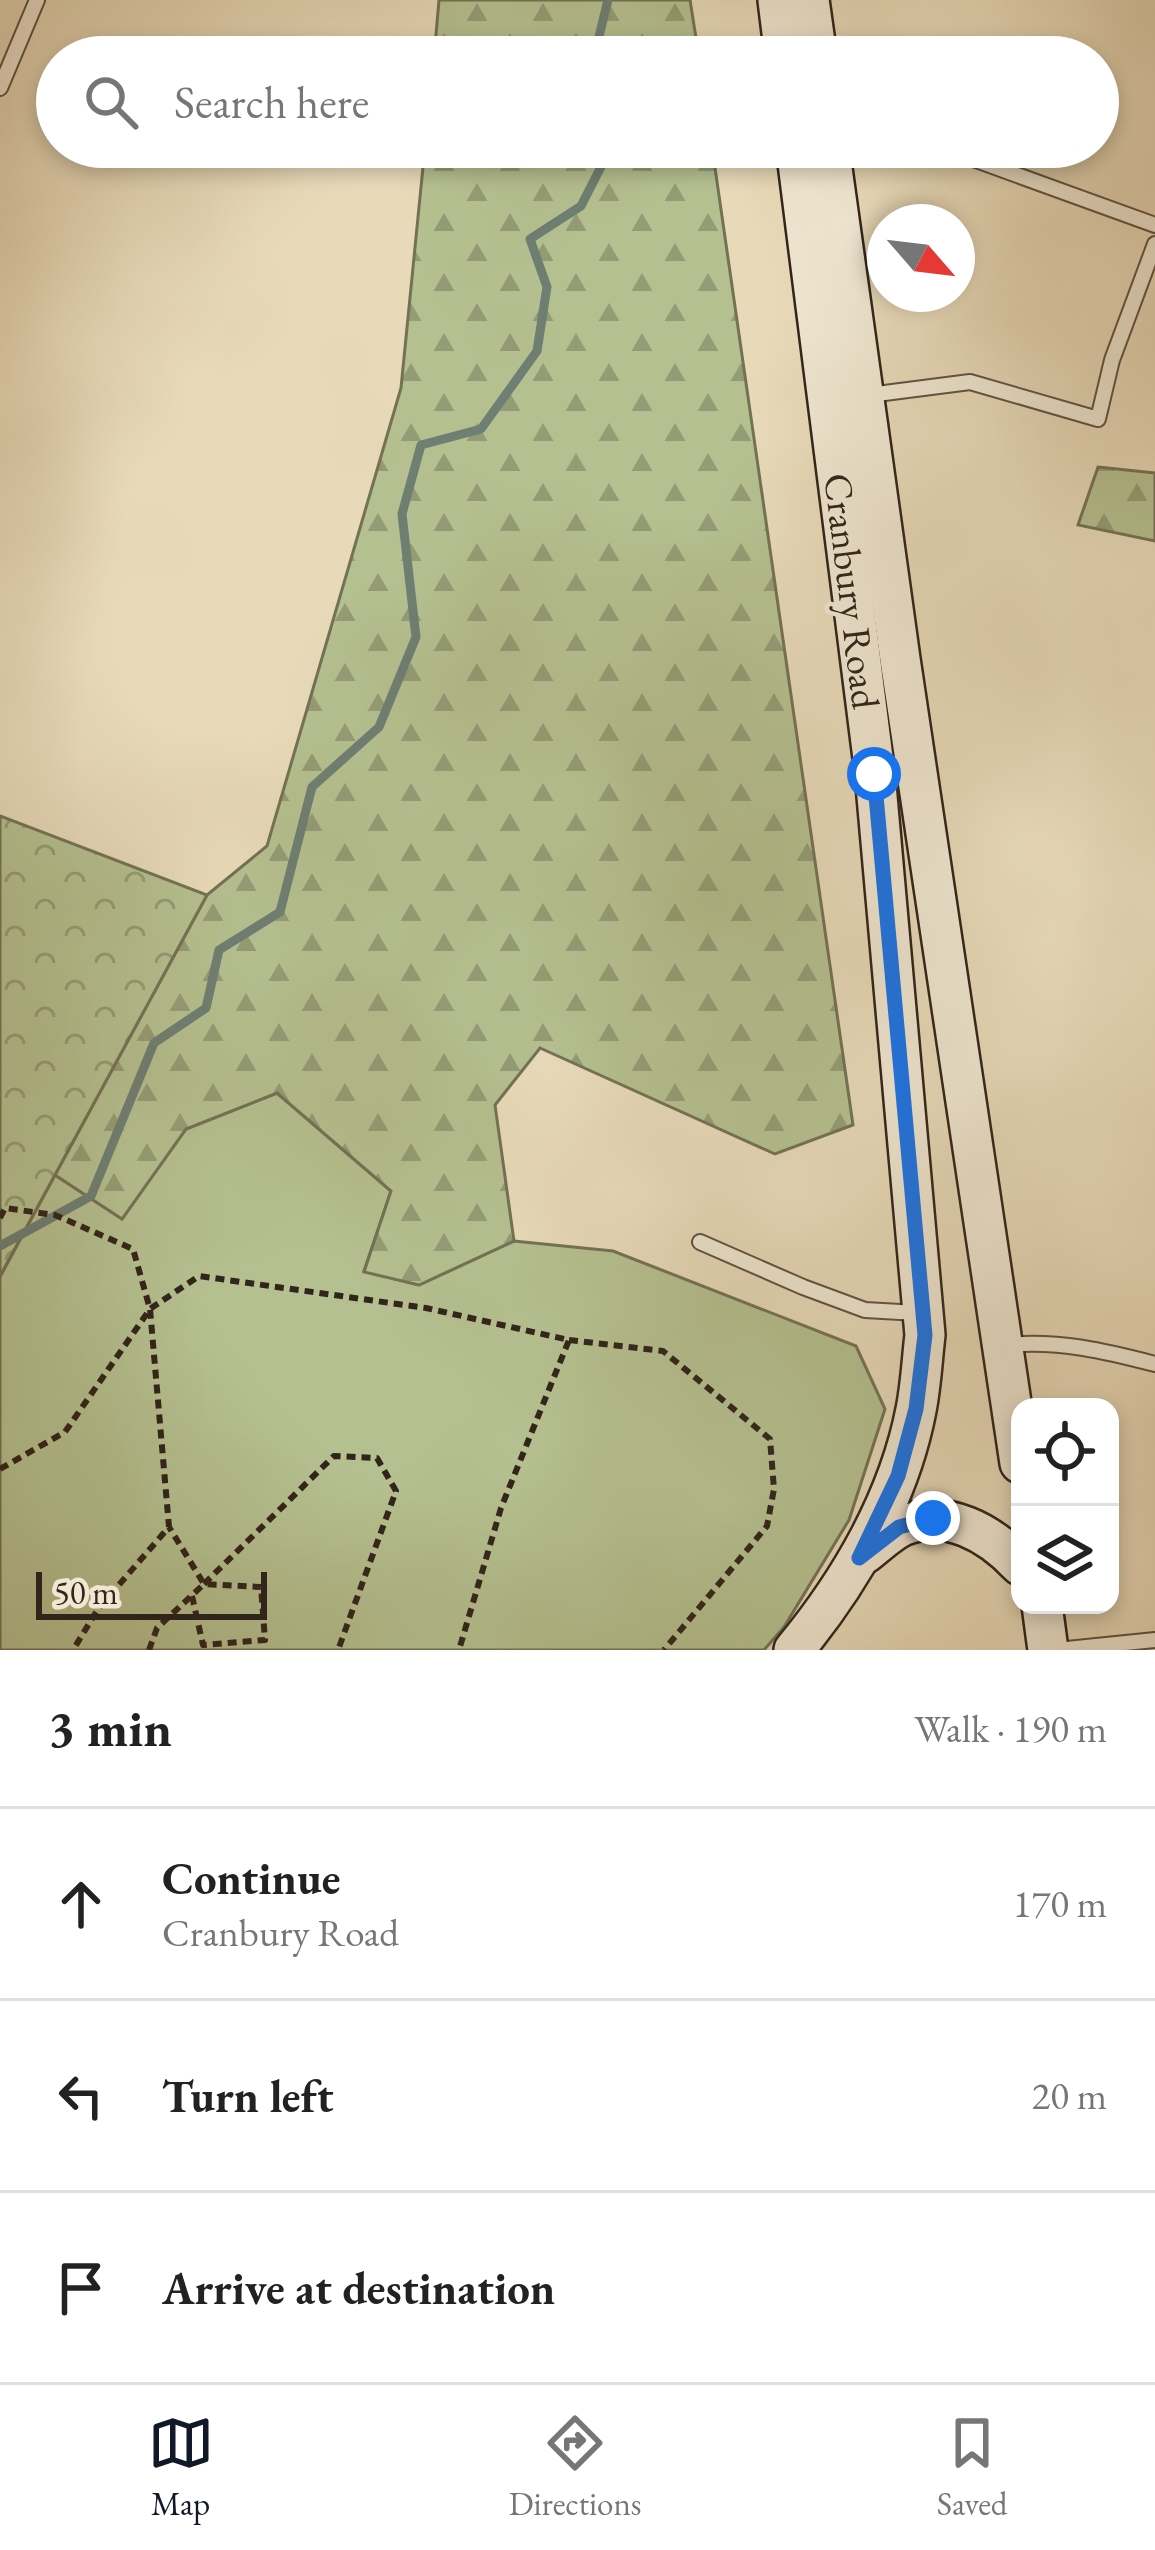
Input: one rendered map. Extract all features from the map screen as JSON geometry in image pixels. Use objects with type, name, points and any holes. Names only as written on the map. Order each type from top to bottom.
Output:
[{"type":"main road","points":[[778,0],[782,36]]},
{"type":"main road","points":[[809,0],[814,36]]},
{"type":"main road","name":"Cranbury Road","points":[[794,1650],[859,1558],[898,1476],[916,1409],[925,1335],[874,774],[799,168]]},
{"type":"main road","name":"Cranbury Road","points":[[832,168],[1011,1404]]},
{"type":"main road","points":[[859,1558],[899,1527],[933,1518],[969,1525],[1011,1558]]},
{"type":"main road","points":[[1043,1614],[1048,1650]]},
{"type":"lane","points":[[0,88],[37,0]]},
{"type":"lane","points":[[998,168],[1155,225]]},
{"type":"lane","points":[[864,395],[970,382],[1099,419],[1112,360],[1155,244]]},
{"type":"lane","points":[[700,1241],[865,1310],[923,1313]]},
{"type":"lane","points":[[1002,1346],[1036,1342],[1088,1347],[1155,1364]]},
{"type":"lane","points":[[1057,1650],[1155,1640]]},
{"type":"path","points":[[0,1217],[5,1208],[55,1215],[133,1249],[150,1309],[169,1527],[204,1584]]},
{"type":"path","points":[[0,1469],[64,1432],[150,1309],[200,1276],[426,1308],[569,1340],[663,1351],[770,1439],[774,1489],[767,1526],[664,1650]]},
{"type":"path","points":[[459,1650],[501,1508],[569,1340]]},
{"type":"path","points":[[149,1650],[158,1628],[334,1456],[377,1458],[396,1491],[338,1650]]},
{"type":"path","points":[[73,1650],[98,1609],[169,1527]]},
{"type":"path","points":[[192,1596],[202,1645],[265,1640],[261,1587],[204,1584]]},
{"type":"green space","points":[[439,0],[690,0],[696,36],[436,36]]},
{"type":"green space","points":[[423,168],[715,168],[853,1125],[775,1154],[540,1048],[495,1105],[514,1241],[419,1285],[364,1272],[391,1191],[277,1093],[186,1129],[122,1219],[55,1175],[207,895],[267,846],[401,388]]},
{"type":"green space","points":[[1098,467],[1155,473],[1155,541],[1078,525]]},
{"type":"green space","points":[[0,816],[207,895],[0,1276]]},
{"type":"green space","points":[[277,1093],[391,1191],[364,1271],[419,1285],[514,1241],[613,1251],[856,1346],[885,1409],[849,1520],[784,1627],[764,1650],[0,1650],[0,1277],[55,1175],[122,1219],[186,1129]]},
{"type":"waterway","points":[[599,36],[608,0]]},
{"type":"waterway","points":[[0,1246],[91,1196],[154,1043],[206,1008],[219,950],[280,912],[312,787],[379,727],[416,637],[402,514],[421,445],[481,429],[537,351],[547,287],[530,239],[581,206],[600,168]]},
{"type":"route","points":[[874,774],[925,1335],[916,1409],[898,1476],[859,1558],[899,1527],[933,1518]]}]
